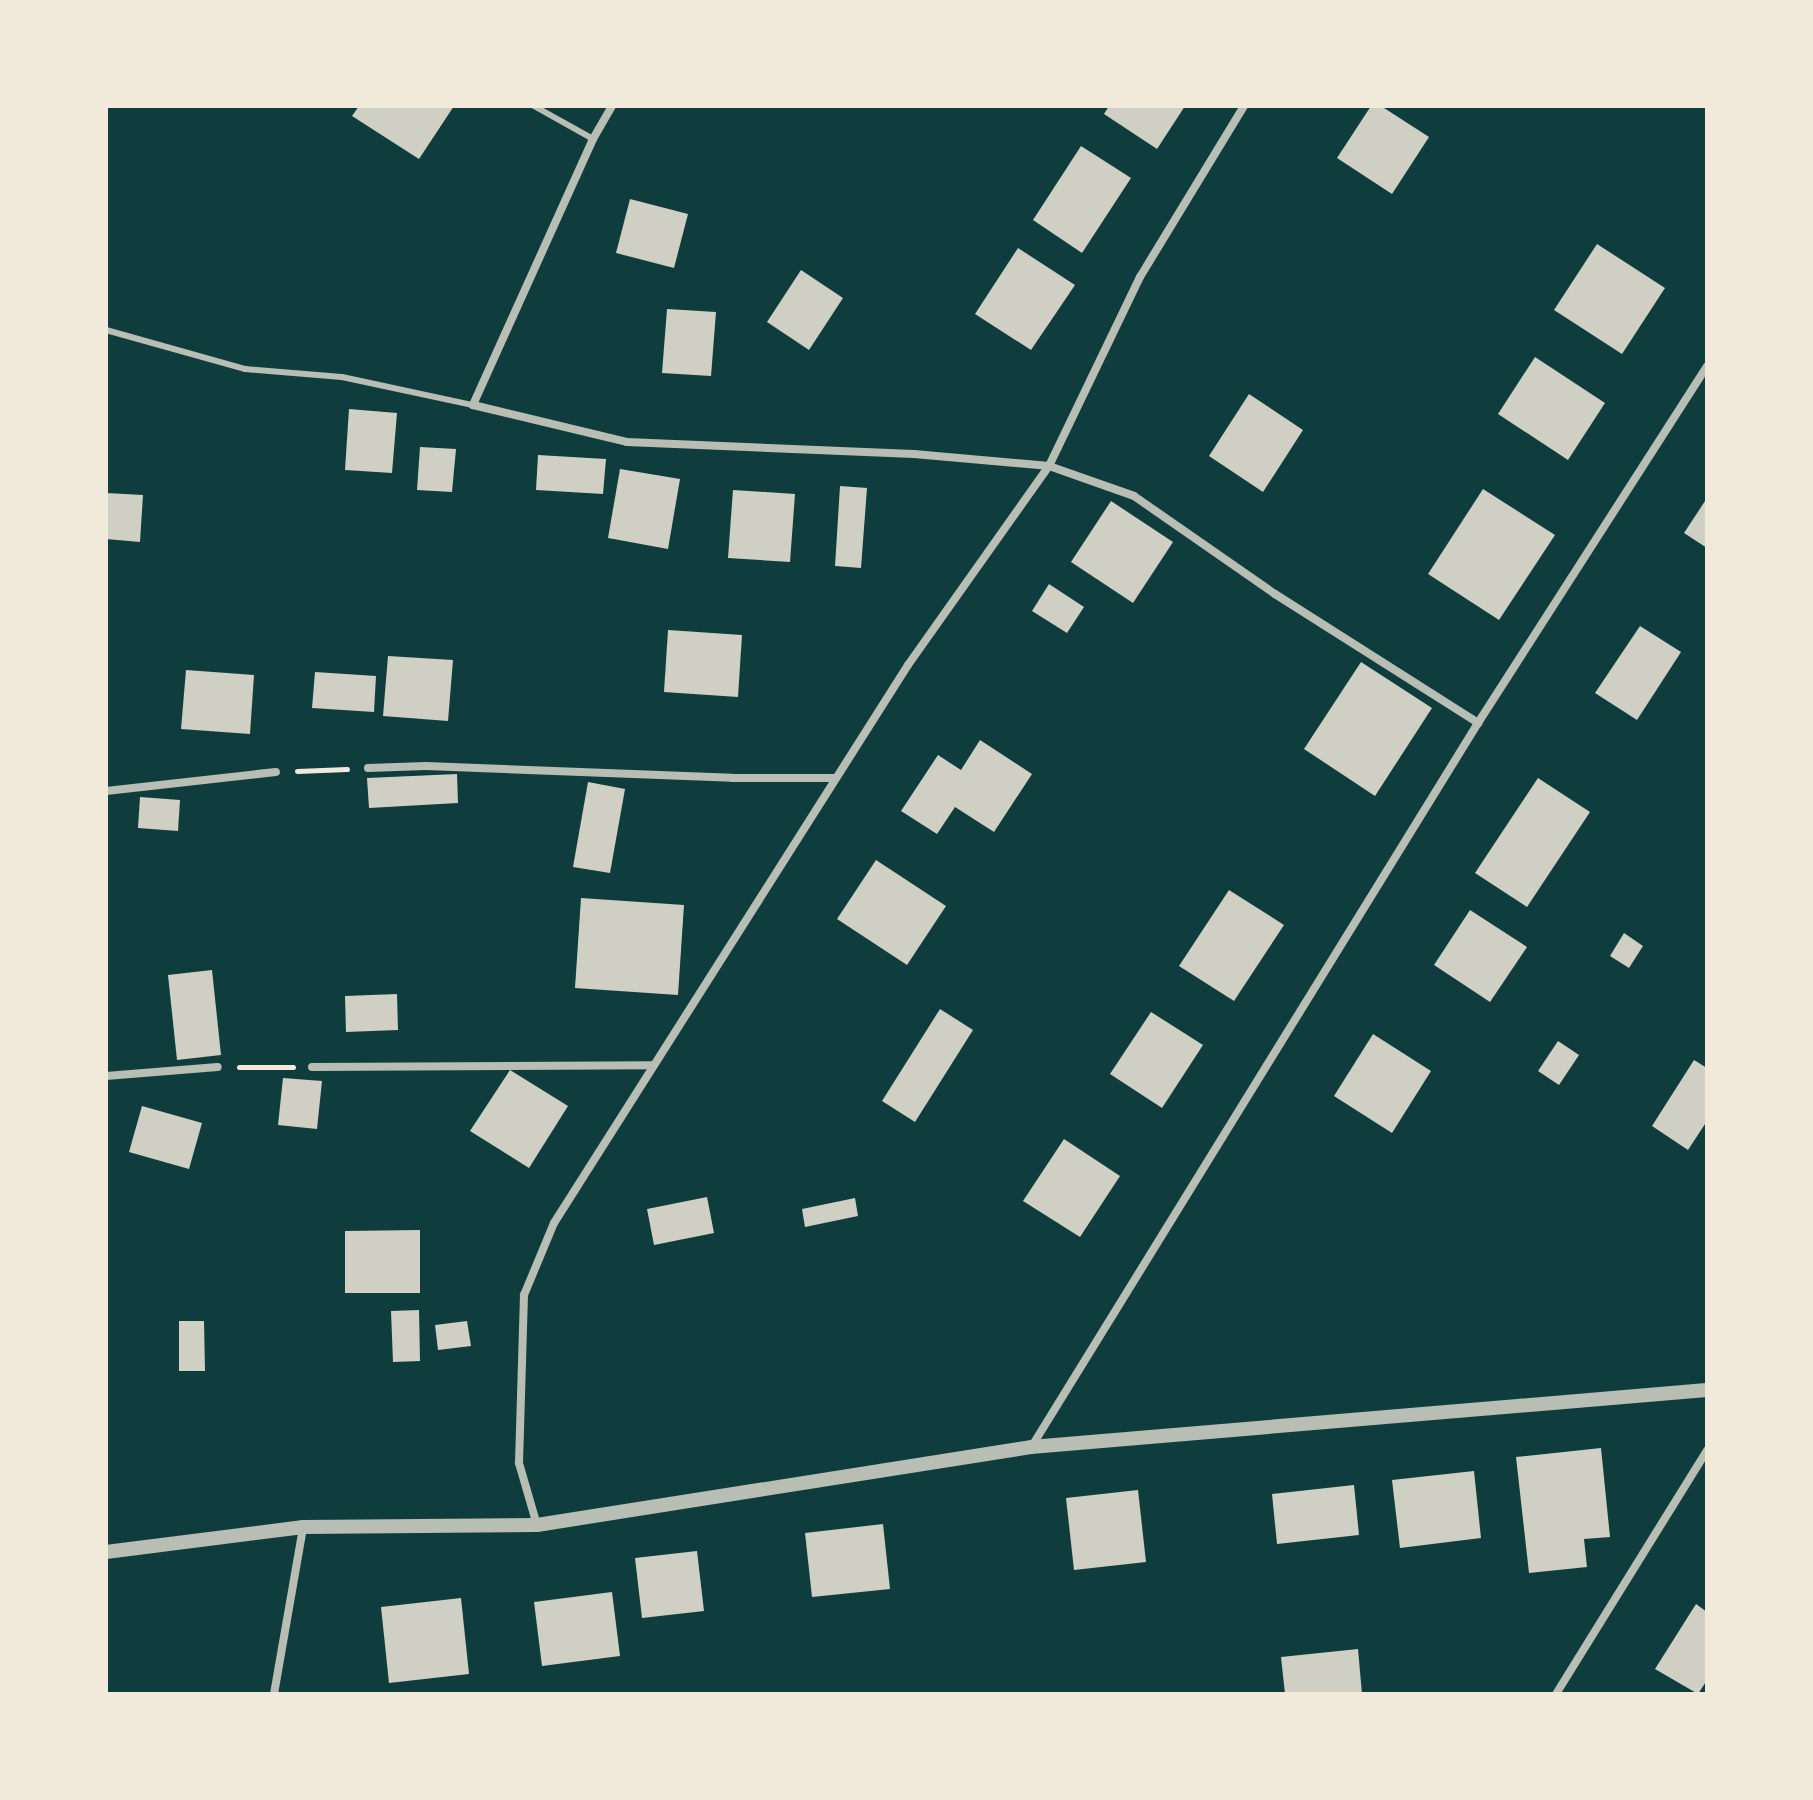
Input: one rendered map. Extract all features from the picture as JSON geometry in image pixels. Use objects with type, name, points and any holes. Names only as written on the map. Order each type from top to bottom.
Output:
[{"type":"street","points":[[612,106],[593,139],[473,405],[627,442],[914,454],[1049,466],[1134,496],[1275,594],[1478,723]]},
{"type":"street","points":[[537,1525],[519,1463],[524,1295],[554,1223],[908,665],[1049,466],[1140,277],[1244,106]]},
{"type":"street","points":[[1031,1447],[1478,723],[1707,366]]},
{"type":"street","points":[[368,768],[426,766],[732,778],[835,778]]},
{"type":"street","points":[[106,791],[276,772]]},
{"type":"street","points":[[312,1067],[652,1065]]},
{"type":"street","points":[[106,1076],[218,1067]]},
{"type":"street","points":[[106,1552],[303,1527],[537,1525],[1031,1447],[1707,1390]]},
{"type":"street","points":[[1556,1694],[1707,1450]]},
{"type":"street","points":[[274,1694],[303,1527]]},
{"type":"lane","points":[[534,106],[593,139]]},
{"type":"lane","points":[[106,330],[245,369],[342,377],[473,405]]},
{"type":"path","points":[[276,772],[368,768]]},
{"type":"path","points":[[218,1067],[312,1067]]},
{"type":"building","points":[[359,106],[454,106],[419,159],[352,116]]},
{"type":"building","points":[[1109,106],[1185,106],[1157,149],[1104,114]]},
{"type":"building","points":[[1371,106],[1381,106],[1429,137],[1392,194],[1337,158]]},
{"type":"building","points":[[1081,146],[1131,178],[1082,253],[1033,220]]},
{"type":"building","points":[[630,199],[688,214],[674,268],[616,253]]},
{"type":"building","points":[[1597,244],[1665,288],[1622,354],[1554,310]]},
{"type":"building","points":[[1018,248],[1075,285],[1031,350],[975,314]]},
{"type":"building","points":[[801,270],[843,298],[809,350],[767,322]]},
{"type":"building","points":[[667,309],[716,312],[711,376],[662,373]]},
{"type":"building","points":[[1535,357],[1605,403],[1568,460],[1498,414]]},
{"type":"building","points":[[1249,394],[1303,430],[1263,492],[1209,456]]},
{"type":"building","points":[[349,409],[397,413],[392,473],[345,470]]},
{"type":"building","points":[[420,447],[456,449],[452,492],[417,490]]},
{"type":"building","points":[[538,455],[606,459],[603,494],[536,490]]},
{"type":"building","points":[[620,469],[680,479],[668,549],[608,538]]},
{"type":"building","points":[[840,486],[867,488],[861,568],[835,566]]},
{"type":"building","points":[[1483,489],[1555,535],[1499,620],[1428,574]]},
{"type":"building","points":[[733,490],[795,494],[790,562],[728,558]]},
{"type":"building","points":[[106,493],[143,495],[140,542],[106,539]]},
{"type":"building","points":[[1707,498],[1707,548],[1684,533]]},
{"type":"building","points":[[1111,501],[1173,542],[1133,603],[1071,562]]},
{"type":"building","points":[[1049,584],[1084,607],[1067,633],[1032,611]]},
{"type":"building","points":[[1640,626],[1681,652],[1637,720],[1595,693]]},
{"type":"building","points":[[668,630],[742,635],[738,697],[664,692]]},
{"type":"building","points":[[388,656],[453,660],[448,721],[383,716]]},
{"type":"building","points":[[1361,662],[1432,708],[1375,796],[1304,749]]},
{"type":"building","points":[[186,670],[254,675],[250,734],[181,729]]},
{"type":"building","points":[[315,672],[376,676],[374,712],[312,708]]},
{"type":"building","points":[[980,740],[1032,774],[994,832],[955,807],[937,834],[901,811],[938,755],[961,770]]},
{"type":"building","points":[[457,774],[458,803],[369,808],[367,778]]},
{"type":"building","points":[[1538,778],[1590,812],[1527,907],[1475,873]]},
{"type":"building","points":[[588,782],[625,789],[610,873],[573,867]]},
{"type":"building","points":[[140,797],[180,800],[178,831],[138,828]]},
{"type":"building","points":[[876,860],[946,906],[907,965],[837,919]]},
{"type":"building","points":[[1229,890],[1284,925],[1234,1001],[1179,966]]},
{"type":"building","points":[[581,898],[684,905],[678,995],[575,988]]},
{"type":"building","points":[[1470,910],[1527,947],[1490,1002],[1434,965]]},
{"type":"building","points":[[1624,933],[1643,946],[1629,968],[1610,956]]},
{"type":"building","points":[[212,970],[221,1055],[177,1060],[168,975]]},
{"type":"building","points":[[397,994],[398,1030],[346,1032],[345,996]]},
{"type":"building","points":[[940,1009],[973,1030],[915,1122],[882,1101]]},
{"type":"building","points":[[1151,1012],[1203,1045],[1162,1108],[1110,1074]]},
{"type":"building","points":[[1373,1034],[1431,1071],[1392,1133],[1334,1096]]},
{"type":"building","points":[[1558,1041],[1579,1055],[1559,1085],[1538,1071]]},
{"type":"building","points":[[1694,1060],[1707,1068],[1707,1121],[1688,1150],[1652,1126]]},
{"type":"building","points":[[510,1070],[568,1106],[529,1168],[470,1131]]},
{"type":"building","points":[[283,1078],[322,1081],[317,1129],[278,1125]]},
{"type":"building","points":[[142,1106],[202,1123],[189,1169],[129,1152]]},
{"type":"building","points":[[1064,1139],[1120,1176],[1080,1237],[1023,1201]]},
{"type":"building","points":[[707,1197],[714,1233],[654,1245],[647,1209]]},
{"type":"building","points":[[855,1198],[858,1216],[805,1227],[802,1209]]},
{"type":"building","points":[[420,1230],[420,1293],[345,1293],[345,1231]]},
{"type":"building","points":[[419,1310],[420,1361],[393,1362],[391,1311]]},
{"type":"building","points":[[179,1321],[204,1321],[205,1371],[179,1371]]},
{"type":"building","points":[[467,1321],[471,1346],[438,1350],[435,1325]]},
{"type":"building","points":[[1601,1448],[1610,1537],[1584,1539],[1587,1567],[1529,1573],[1516,1457]]},
{"type":"building","points":[[1474,1471],[1481,1538],[1400,1548],[1392,1480]]},
{"type":"building","points":[[1354,1485],[1359,1535],[1277,1544],[1272,1494]]},
{"type":"building","points":[[1138,1490],[1146,1562],[1074,1570],[1066,1498]]},
{"type":"building","points":[[883,1524],[890,1589],[812,1597],[805,1533]]},
{"type":"building","points":[[697,1551],[704,1611],[642,1618],[635,1558]]},
{"type":"building","points":[[612,1592],[620,1656],[542,1666],[534,1602]]},
{"type":"building","points":[[461,1598],[469,1674],[389,1683],[381,1607]]},
{"type":"building","points":[[1696,1604],[1707,1612],[1707,1680],[1698,1694],[1655,1669]]},
{"type":"building","points":[[1358,1649],[1362,1694],[1285,1694],[1281,1657]]}]
